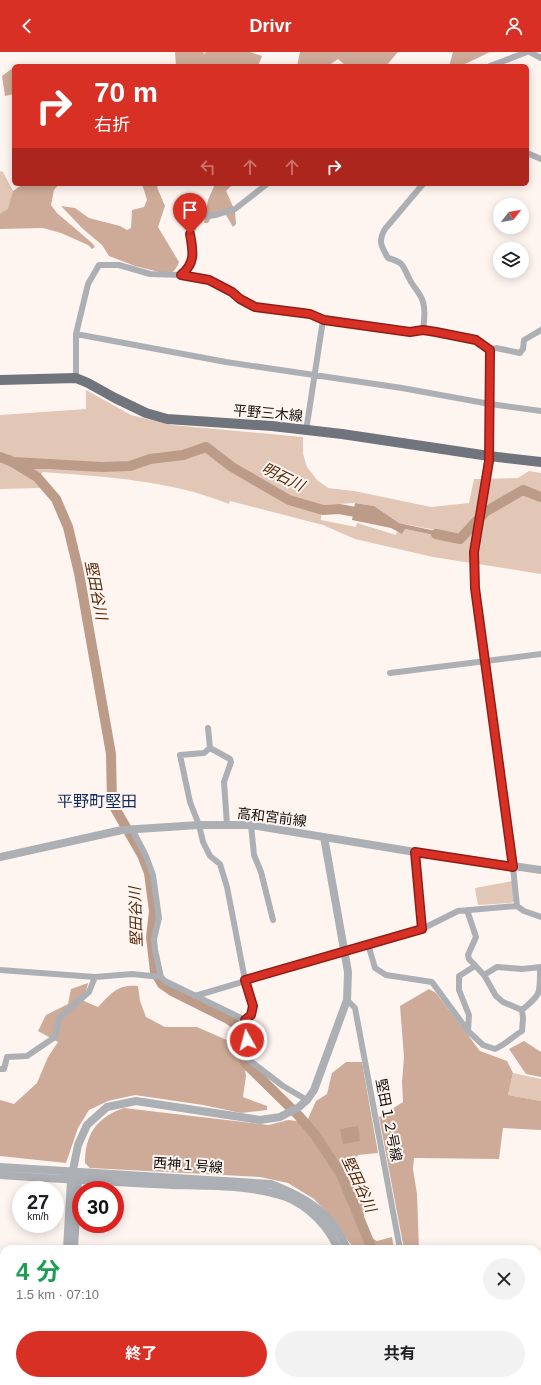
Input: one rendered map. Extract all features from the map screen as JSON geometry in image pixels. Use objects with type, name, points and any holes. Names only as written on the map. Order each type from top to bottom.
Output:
[{"type":"main road","name":"平野三木線","points":[[0,380],[76,378],[146,413],[167,419],[272,426],[388,440],[489,459],[541,462]]},
{"type":"street","points":[[496,64],[529,52],[541,58]]},
{"type":"street","points":[[529,154],[541,159]]},
{"type":"street","points":[[181,275],[189,269],[194,253],[190,234],[199,217],[216,215],[235,209],[264,186]]},
{"type":"street","points":[[421,186],[385,229],[380,237],[380,243],[388,258],[398,260],[405,266],[410,280],[423,301],[425,312],[423,330]]},
{"type":"street","points":[[76,378],[76,334],[88,284],[99,265],[119,265],[150,274],[181,275],[209,280],[232,292],[240,299],[255,307],[310,314],[324,320],[410,332],[423,330],[476,340],[490,350]]},
{"type":"street","points":[[306,431],[324,320]]},
{"type":"street","points":[[490,350],[496,348],[520,353],[523,349],[524,340],[541,330]]},
{"type":"street","points":[[76,334],[226,362],[402,388],[490,404],[541,411]]},
{"type":"street","points":[[490,350],[489,459],[474,552],[476,596],[517,906]]},
{"type":"street","points":[[390,673],[541,654]]},
{"type":"street","points":[[208,728],[210,748]]},
{"type":"street","points":[[210,748],[230,758],[231,762],[224,782],[228,825]]},
{"type":"street","points":[[210,748],[204,753],[180,755],[190,802],[199,825],[203,842],[210,856],[220,864],[227,887],[245,980],[253,1006],[251,1015],[245,1020]]},
{"type":"street","name":"高和宮前線","points":[[0,857],[129,829],[199,825],[251,825],[415,852],[541,870]]},
{"type":"street","points":[[251,825],[254,855],[262,872],[273,920]]},
{"type":"street","points":[[129,829],[146,856],[153,875],[159,918],[154,940],[158,977]]},
{"type":"street","points":[[67,1245],[78,1145],[87,1125],[108,1107],[136,1101],[260,1120],[280,1117],[289,1113],[307,1100],[314,1090],[347,1000],[348,972],[324,837]]},
{"type":"street","points":[[415,852],[422,929]]},
{"type":"street","points":[[195,996],[422,929],[458,910],[517,906],[524,911],[541,917]]},
{"type":"street","points":[[467,910],[476,937],[468,955],[469,959],[484,975],[496,996],[503,1002],[522,1010]]},
{"type":"street","points":[[368,944],[375,968],[386,975],[432,982],[468,1031],[483,1045],[494,1049],[503,1046],[522,1030],[522,1010]]},
{"type":"street","points":[[468,1031],[469,1015],[459,990],[459,976],[475,966]]},
{"type":"street","points":[[484,975],[497,967],[522,969],[540,967],[540,992],[538,998],[522,1010]]},
{"type":"street","points":[[0,970],[95,977],[132,974],[158,977],[245,1020]]},
{"type":"street","points":[[0,1069],[4,1069],[7,1057],[27,1056],[55,1037],[59,1018],[89,992],[95,977]]},
{"type":"street","name":"堅田１２号線","points":[[347,1000],[355,1008],[399,1245]]},
{"type":"street","points":[[245,1020],[247,1040],[245,1053],[249,1060],[283,1086],[307,1100]]},
{"type":"street","name":"西神１号線","points":[[0,1167],[74,1178],[185,1178],[271,1184],[298,1195],[315,1205],[339,1233],[345,1245]]},
{"type":"street","name":"西神１号線","points":[[0,1175],[217,1187],[269,1192],[287,1197],[302,1205],[326,1228],[336,1245]]},
{"type":"street","points":[[74,1178],[74,1245]]},
{"type":"shaded area","points":[[175,52],[203,52],[204,54],[206,52],[250,52],[262,56],[259,64],[176,64]]},
{"type":"shaded area","points":[[300,52],[398,52],[388,64],[344,64],[338,59],[331,64],[297,64]]},
{"type":"shaded area","points":[[453,52],[490,52],[465,64],[450,64]]},
{"type":"shaded area","points":[[12,68],[12,94],[5,96],[2,76]]},
{"type":"shaded area","points":[[0,171],[3,172],[13,191],[9,209],[0,214]]},
{"type":"shaded area","points":[[20,186],[57,186],[54,190],[51,205],[57,213],[95,247],[92,249],[88,245],[61,233],[43,228],[0,229],[0,214],[8,209],[13,191]]},
{"type":"shaded area","points":[[143,186],[158,186],[157,187],[165,206],[158,227],[179,262],[177,267],[171,273],[167,274],[135,266],[109,256],[102,245],[83,229],[61,206],[75,208],[89,218],[120,226],[127,230],[131,228],[132,210],[144,207],[147,200]]},
{"type":"shaded area","points":[[214,186],[231,186],[226,191],[235,211],[236,224],[233,227],[226,215],[212,216],[208,223],[204,223],[208,200]]},
{"type":"shaded area","points":[[86,390],[131,415],[172,425],[303,437],[303,454],[307,467],[317,480],[328,488],[354,491],[431,507],[469,503],[474,479],[518,478],[529,471],[541,473],[541,574],[433,557],[355,539],[323,525],[230,501],[229,504],[184,490],[138,481],[43,472],[34,481],[40,488],[0,489],[0,415],[86,409]],"holes":[[[355,503],[374,506],[399,523],[441,531],[448,538],[405,529],[402,534],[397,531],[396,535],[357,523],[356,527],[321,520],[322,505]]]},
{"type":"shaded area","points":[[355,503],[374,506],[399,523],[449,534],[448,538],[405,529],[402,534],[391,528],[352,520]]},
{"type":"shaded area","points":[[512,881],[515,901],[511,903],[478,905],[475,888]]},
{"type":"shaded area","points":[[88,983],[84,1001],[98,1007],[115,990],[125,986],[138,986],[140,1001],[146,1017],[165,1027],[197,1027],[229,1041],[244,1062],[246,1076],[243,1097],[267,1106],[267,1110],[241,1113],[203,1105],[135,1095],[108,1101],[89,1110],[78,1128],[66,1163],[0,1156],[0,1100],[14,1104],[37,1083],[48,1057],[58,1042],[38,1031],[46,1015],[68,1004],[71,989]]},
{"type":"shaded area","points":[[429,989],[436,993],[480,1051],[507,1061],[513,1073],[508,1095],[541,1101],[541,1130],[503,1128],[499,1159],[414,1158],[413,1169],[417,1194],[419,1245],[403,1245],[379,1117],[403,1102],[402,1082],[404,1057],[400,1006]]},
{"type":"shaded area","points":[[524,1041],[541,1052],[541,1077],[526,1074],[509,1049]]},
{"type":"shaded area","points":[[346,1062],[362,1062],[378,1153],[358,1155],[354,1161],[356,1183],[359,1196],[364,1204],[364,1220],[370,1237],[377,1241],[392,1237],[393,1245],[351,1245],[332,1218],[314,1199],[288,1183],[260,1177],[90,1168],[85,1163],[87,1143],[94,1128],[107,1116],[124,1108],[269,1125],[288,1120],[304,1122],[308,1119],[316,1101],[327,1094],[332,1073]]},
{"type":"shaded area","points":[[513,1073],[541,1079],[541,1101],[508,1095]]},
{"type":"shaded area","points":[[358,1126],[360,1141],[343,1144],[340,1129]]},
{"type":"waterway","name":"明石川","points":[[0,457],[13,462],[102,467],[130,466],[150,459],[183,455],[206,447],[232,467],[289,500],[323,510],[339,509],[367,514]]},
{"type":"waterway","name":"堅田谷川","points":[[9,460],[37,477],[56,499],[68,527],[79,573],[111,754],[112,803],[142,855],[149,873],[154,911],[151,937],[155,972],[162,984],[172,991],[228,1019],[240,1027],[242,1051],[245,1063],[299,1116],[315,1135],[341,1174],[370,1245]]},
{"type":"waterway","name":"明石川","points":[[436,534],[460,539],[485,512],[523,490],[541,497]]},
{"type":"district","name":"平野町堅田","points":[[97,801]]},
{"type":"route","points":[[190,234],[194,253],[189,269],[181,275],[209,280],[232,292],[240,299],[255,307],[310,314],[324,320],[410,332],[423,330],[436,332],[476,340],[490,350],[489,461],[474,552],[475,588],[513,867],[415,852],[422,929],[245,980],[253,1006],[251,1015],[245,1020],[247,1040]]}]
